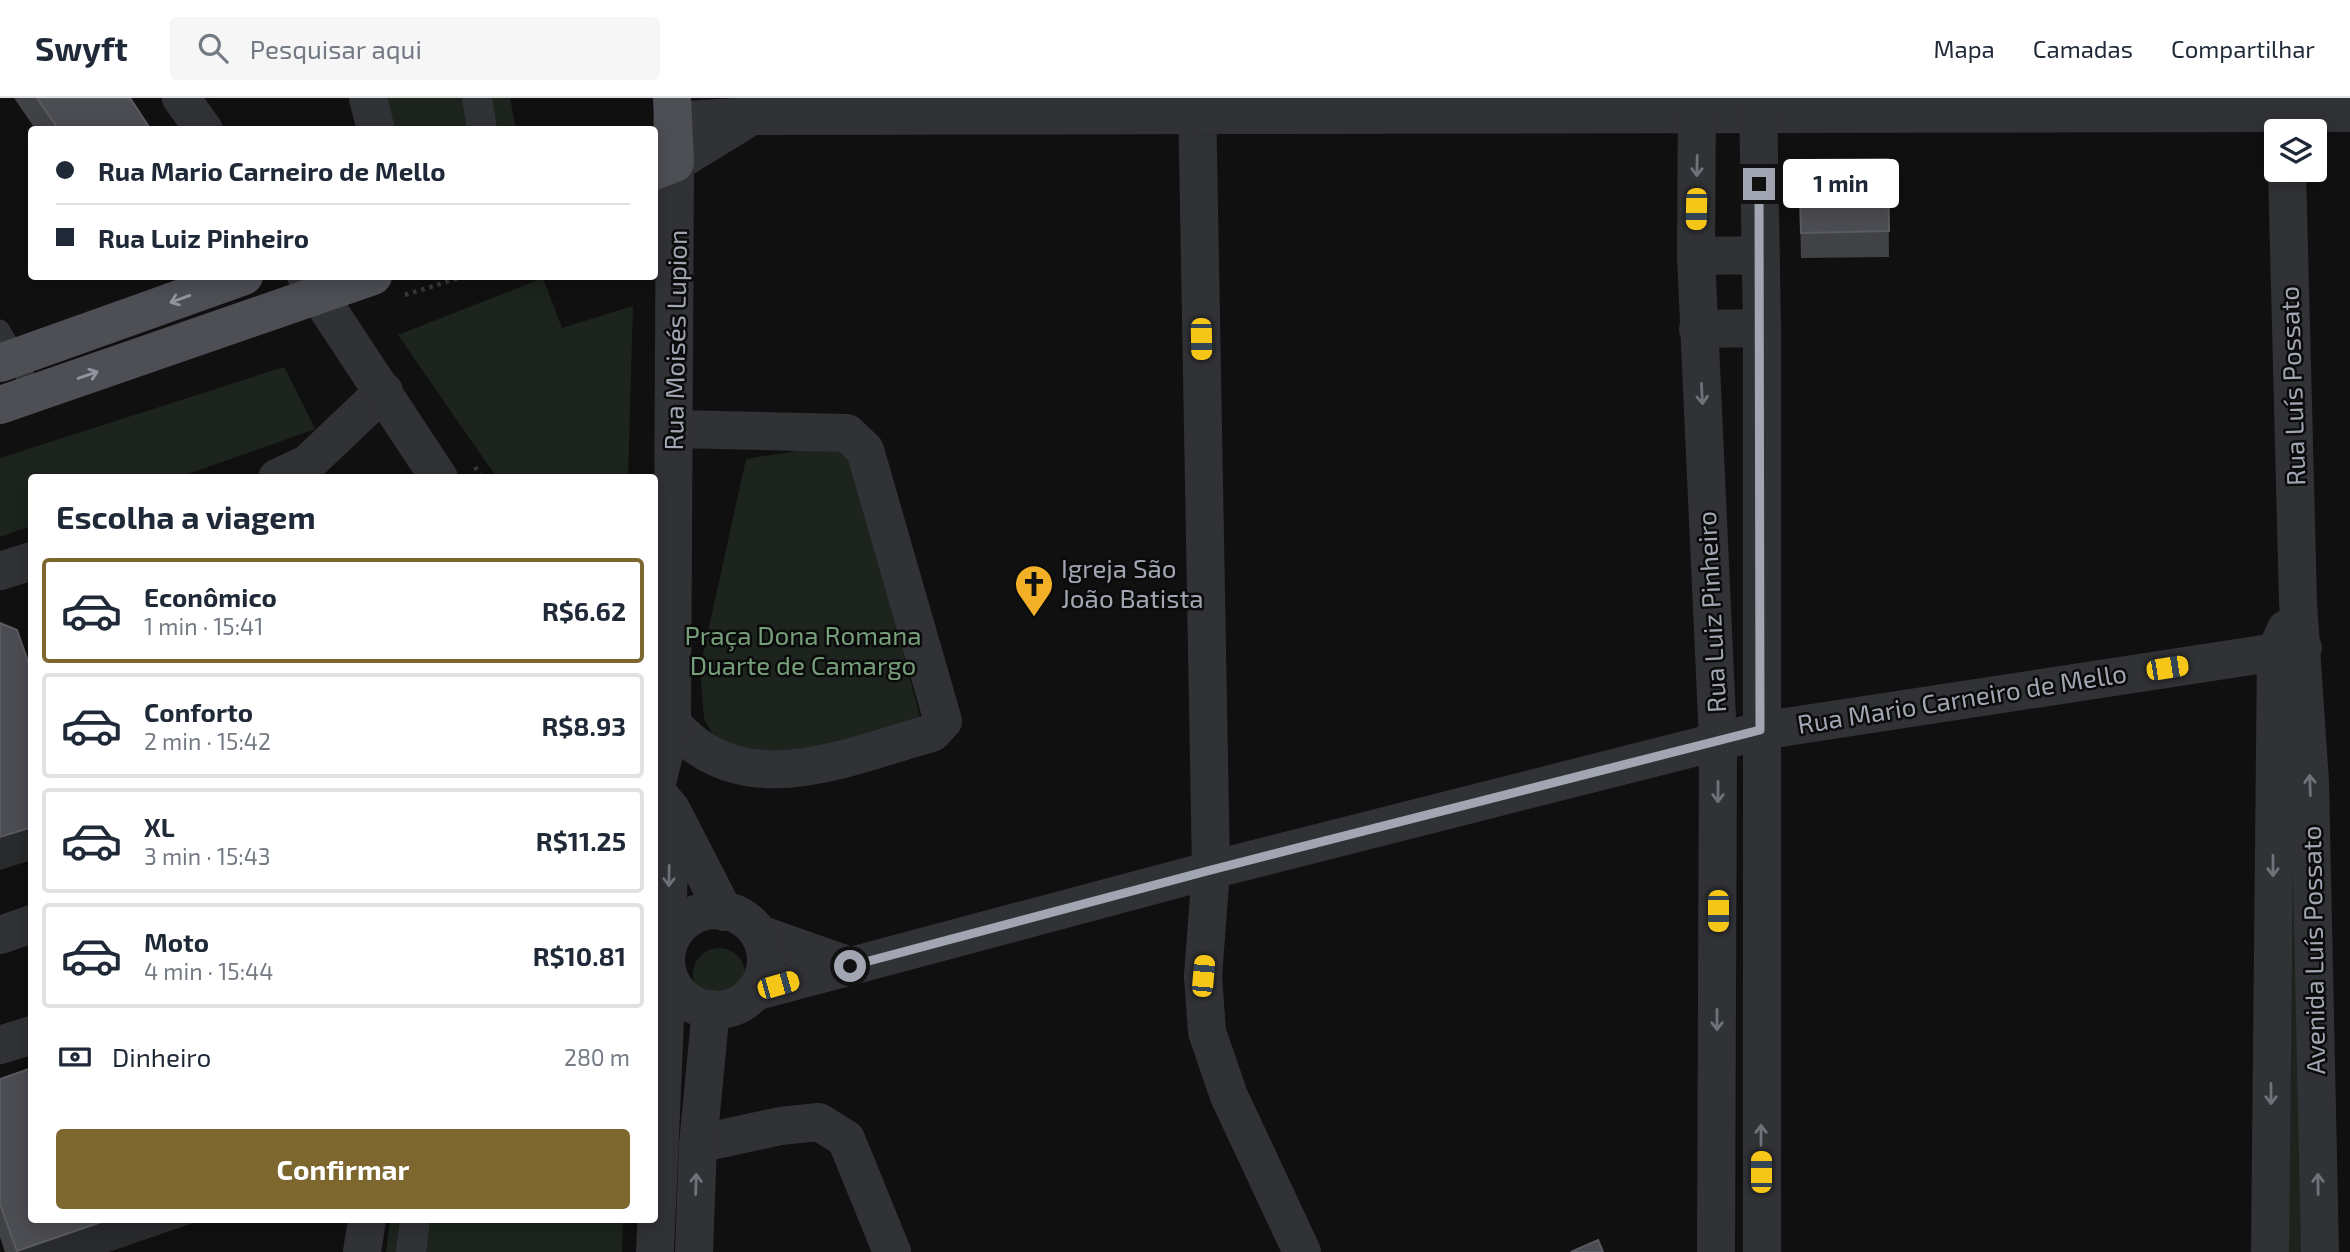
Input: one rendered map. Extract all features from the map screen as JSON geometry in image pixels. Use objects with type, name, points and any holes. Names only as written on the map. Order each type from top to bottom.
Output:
[{"type":"main road","name":"Rua Moisés Lupion","points":[[665,167],[666,116]]},
{"type":"main road","points":[[6,350],[231,280]]},
{"type":"main road","points":[[16,399],[313,286],[384,288]]},
{"type":"street","points":[[181,98],[201,126]]},
{"type":"street","points":[[368,98],[375,126]]},
{"type":"street","points":[[477,98],[481,126]]},
{"type":"street","points":[[1197,106],[1211,870],[1203,976],[1207,1032],[1229,1096],[1302,1252]]},
{"type":"street","points":[[666,116],[1197,106],[1758,106],[2350,113]]},
{"type":"street","name":"Rua Luiz Pinheiro","points":[[1697,106],[1698,329],[1718,741],[1716,1252]]},
{"type":"street","name":"Rua Luiz Pinheiro","points":[[1758,106],[1762,328],[1762,1252]]},
{"type":"street","points":[[665,167],[751,116]]},
{"type":"street","name":"Rua Moisés Lupion","points":[[658,1178],[667,958],[660,796],[672,723],[664,662],[675,429],[665,167]]},
{"type":"street","name":"Rua Luís Possato","points":[[2287,182],[2298,602],[2290,649]]},
{"type":"street","points":[[1696,256],[1761,255]]},
{"type":"street","points":[[313,286],[384,391],[453,467]]},
{"type":"street","points":[[1698,329],[1762,328]]},
{"type":"street","points":[[289,474],[336,441],[384,391]]},
{"type":"street","points":[[672,723],[691,745],[726,763],[757,770],[796,771],[932,733],[943,721],[865,450],[847,433],[675,429]]},
{"type":"street","points":[[0,571],[28,562]]},
{"type":"street","name":"Rua Mario Carneiro de Mello","points":[[754,992],[1211,870],[1760,730],[2290,649]]},
{"type":"street","name":"Avenida Luís Possato","points":[[2270,1252],[2290,649]]},
{"type":"street","name":"Avenida Luís Possato","points":[[2290,649],[2310,782],[2320,1252]]},
{"type":"street","points":[[660,796],[724,912]]},
{"type":"street","points":[[1718,885],[1761,881]]},
{"type":"street","points":[[711,909],[724,912],[747,920],[759,934],[765,951],[766,965],[754,992],[731,1007],[710,1009],[691,1004],[676,990],[667,958],[677,927],[692,915],[711,909]]},
{"type":"street","points":[[0,935],[28,925]]},
{"type":"street","points":[[759,934],[850,966]]},
{"type":"street","points":[[694,1252],[698,1144],[710,1009]]},
{"type":"street","points":[[0,1045],[28,1036]]},
{"type":"street","points":[[698,1144],[780,1126],[819,1122],[846,1139],[892,1252]]},
{"type":"street","points":[[362,1252],[367,1223]]},
{"type":"street","points":[[411,1252],[415,1223]]},
{"type":"street","name":"Rua Moisés Lupion","points":[[655,1252],[656,1223]]},
{"type":"lane","points":[[6,350],[16,399]]},
{"type":"path","points":[[384,288],[438,280]]},
{"type":"path","points":[[453,467],[472,474]]},
{"type":"green space","points":[[386,98],[510,98],[515,126],[393,126]]},
{"type":"green space","points":[[538,280],[544,280],[562,328],[633,306],[628,474],[494,474],[398,335]]},
{"type":"green space","points":[[284,367],[315,429],[188,474],[28,474],[28,527],[0,537],[0,458]]},
{"type":"green space","name":"Praça Dona Romana Duarte de Camargo","points":[[839,444],[851,454],[920,717],[788,756],[721,749],[704,719],[700,668],[746,459]]},
{"type":"green space","points":[[2297,846],[2301,1252],[2284,1252],[2281,897]]},
{"type":"green space","points":[[719,948],[738,955],[745,974],[738,993],[719,1000],[700,993],[693,974],[700,955]]},
{"type":"green space","points":[[390,1223],[623,1223],[622,1252],[386,1252]]},
{"type":"building","points":[[37,98],[130,98],[148,126],[56,126]]},
{"type":"building","points":[[1888,159],[1889,231],[1801,233],[1799,160]]},
{"type":"building","points":[[0,623],[17,630],[28,662],[28,828],[0,837]]},
{"type":"building","points":[[28,1069],[28,1223],[98,1223],[17,1251],[0,1204],[0,1079]]},
{"type":"building","points":[[1598,1240],[1603,1252],[1571,1252]]},
{"type":"place","name":"Igreja São João Batista","points":[[1034,618]]},
{"type":"route","points":[[850,966],[1211,870],[1760,730],[1762,328],[1759,184]]}]
